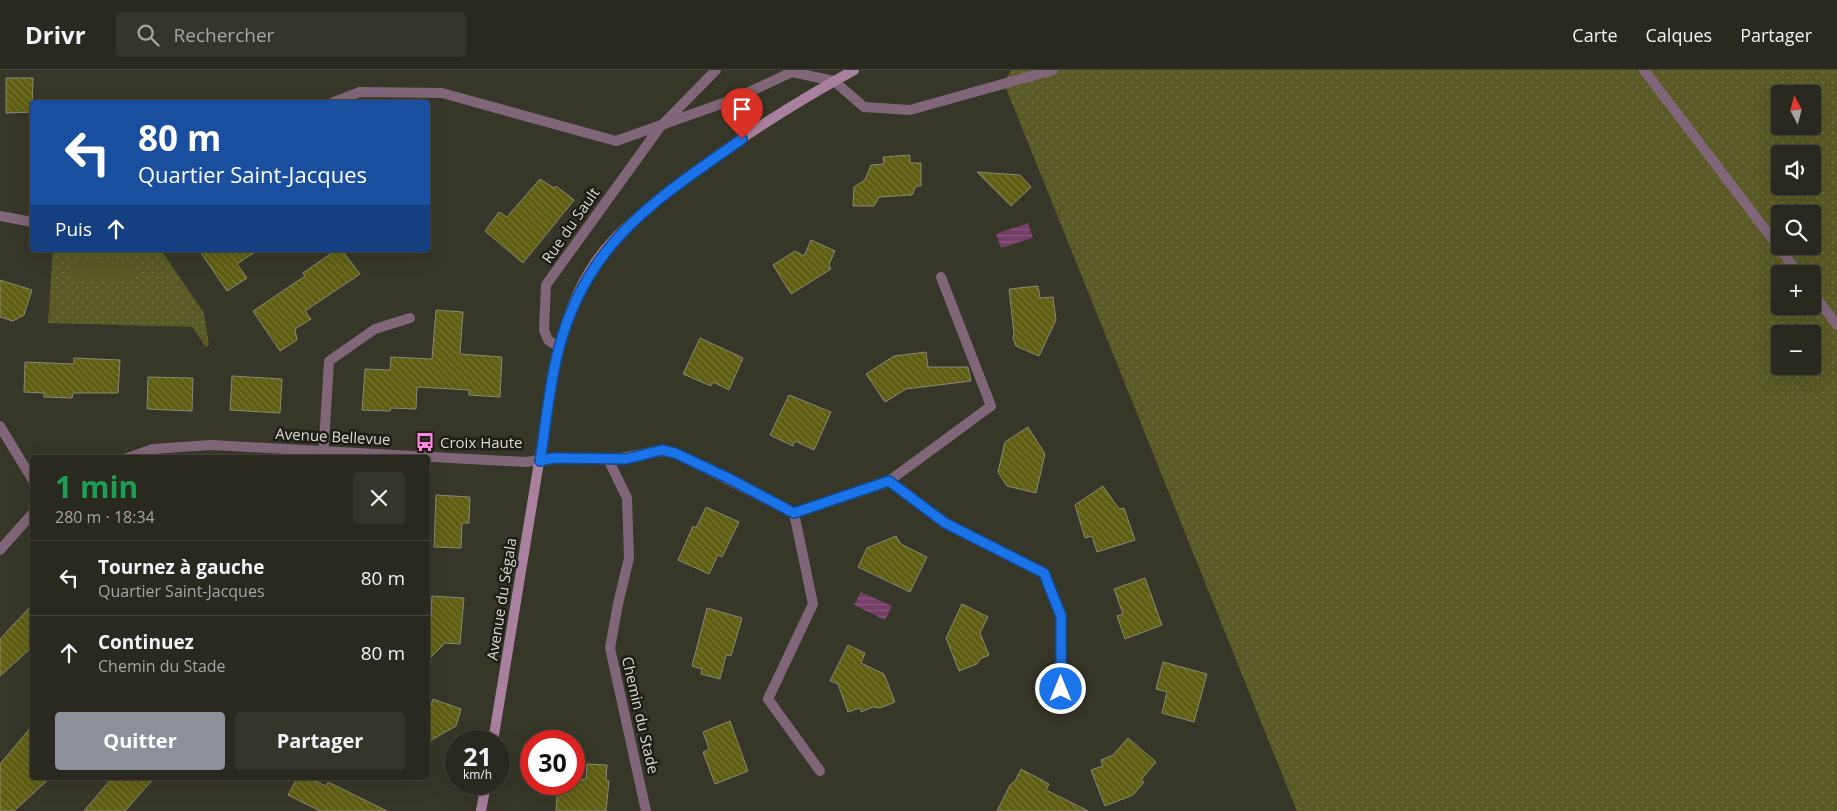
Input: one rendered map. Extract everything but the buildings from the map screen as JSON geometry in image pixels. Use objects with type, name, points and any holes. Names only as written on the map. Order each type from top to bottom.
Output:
[{"type":"street","name":"Rue du Sault","points":[[559,347],[548,340],[544,330],[546,285],[660,127],[716,70]]},
{"type":"street","name":"Avenue du Ségala","points":[[495,730],[559,347],[573,303],[593,266],[611,243],[636,218],[688,176],[755,129],[854,70]]},
{"type":"street","points":[[339,100],[360,92],[442,93],[616,141],[732,100],[792,72],[834,81],[864,107],[910,110],[1053,70]]},
{"type":"street","points":[[1644,70],[1792,265]]},
{"type":"street","points":[[0,216],[30,222]]},
{"type":"street","points":[[540,461],[553,458],[626,459],[662,450],[668,451],[728,478],[794,513],[889,481],[991,406],[942,277]]},
{"type":"street","points":[[1821,304],[1837,325]]},
{"type":"street","points":[[323,454],[328,361],[374,329],[410,318]]},
{"type":"street","points":[[0,426],[30,476]]},
{"type":"street","name":"Avenue Bellevue","points":[[136,455],[153,449],[211,445],[354,455]]},
{"type":"street","name":"Avenue Bellevue","points":[[430,457],[540,461]]},
{"type":"street","name":"Chemin du Stade","points":[[608,459],[627,498],[629,558],[610,648],[646,811]]},
{"type":"street","points":[[889,481],[945,523],[1044,573],[1061,616],[1061,689]]},
{"type":"street","points":[[794,513],[813,604],[768,699],[820,771]]},
{"type":"street","points":[[0,550],[30,516]]},
{"type":"street","points":[[481,811],[484,795]]},
{"type":"shaded area","points":[[1011,70],[1837,70],[1837,811],[1297,811],[1004,83]]},
{"type":"shaded area","points":[[1028,223],[1033,238],[1001,248],[996,234]]},
{"type":"shaded area","points":[[53,252],[162,252],[204,313],[209,345],[206,347],[192,327],[48,323]]},
{"type":"shaded area","points":[[72,262],[133,263],[133,278],[72,278]]},
{"type":"shaded area","points":[[861,592],[892,606],[885,620],[854,605]]},
{"type":"place","name":"Croix Haute","points":[[425,442]]},
{"type":"route","points":[[742,139],[688,176],[636,218],[611,243],[593,266],[573,303],[559,347],[553,373],[540,461],[553,458],[626,459],[662,450],[675,453],[728,478],[794,513],[889,481],[945,523],[1044,573],[1061,616],[1061,689]]}]
